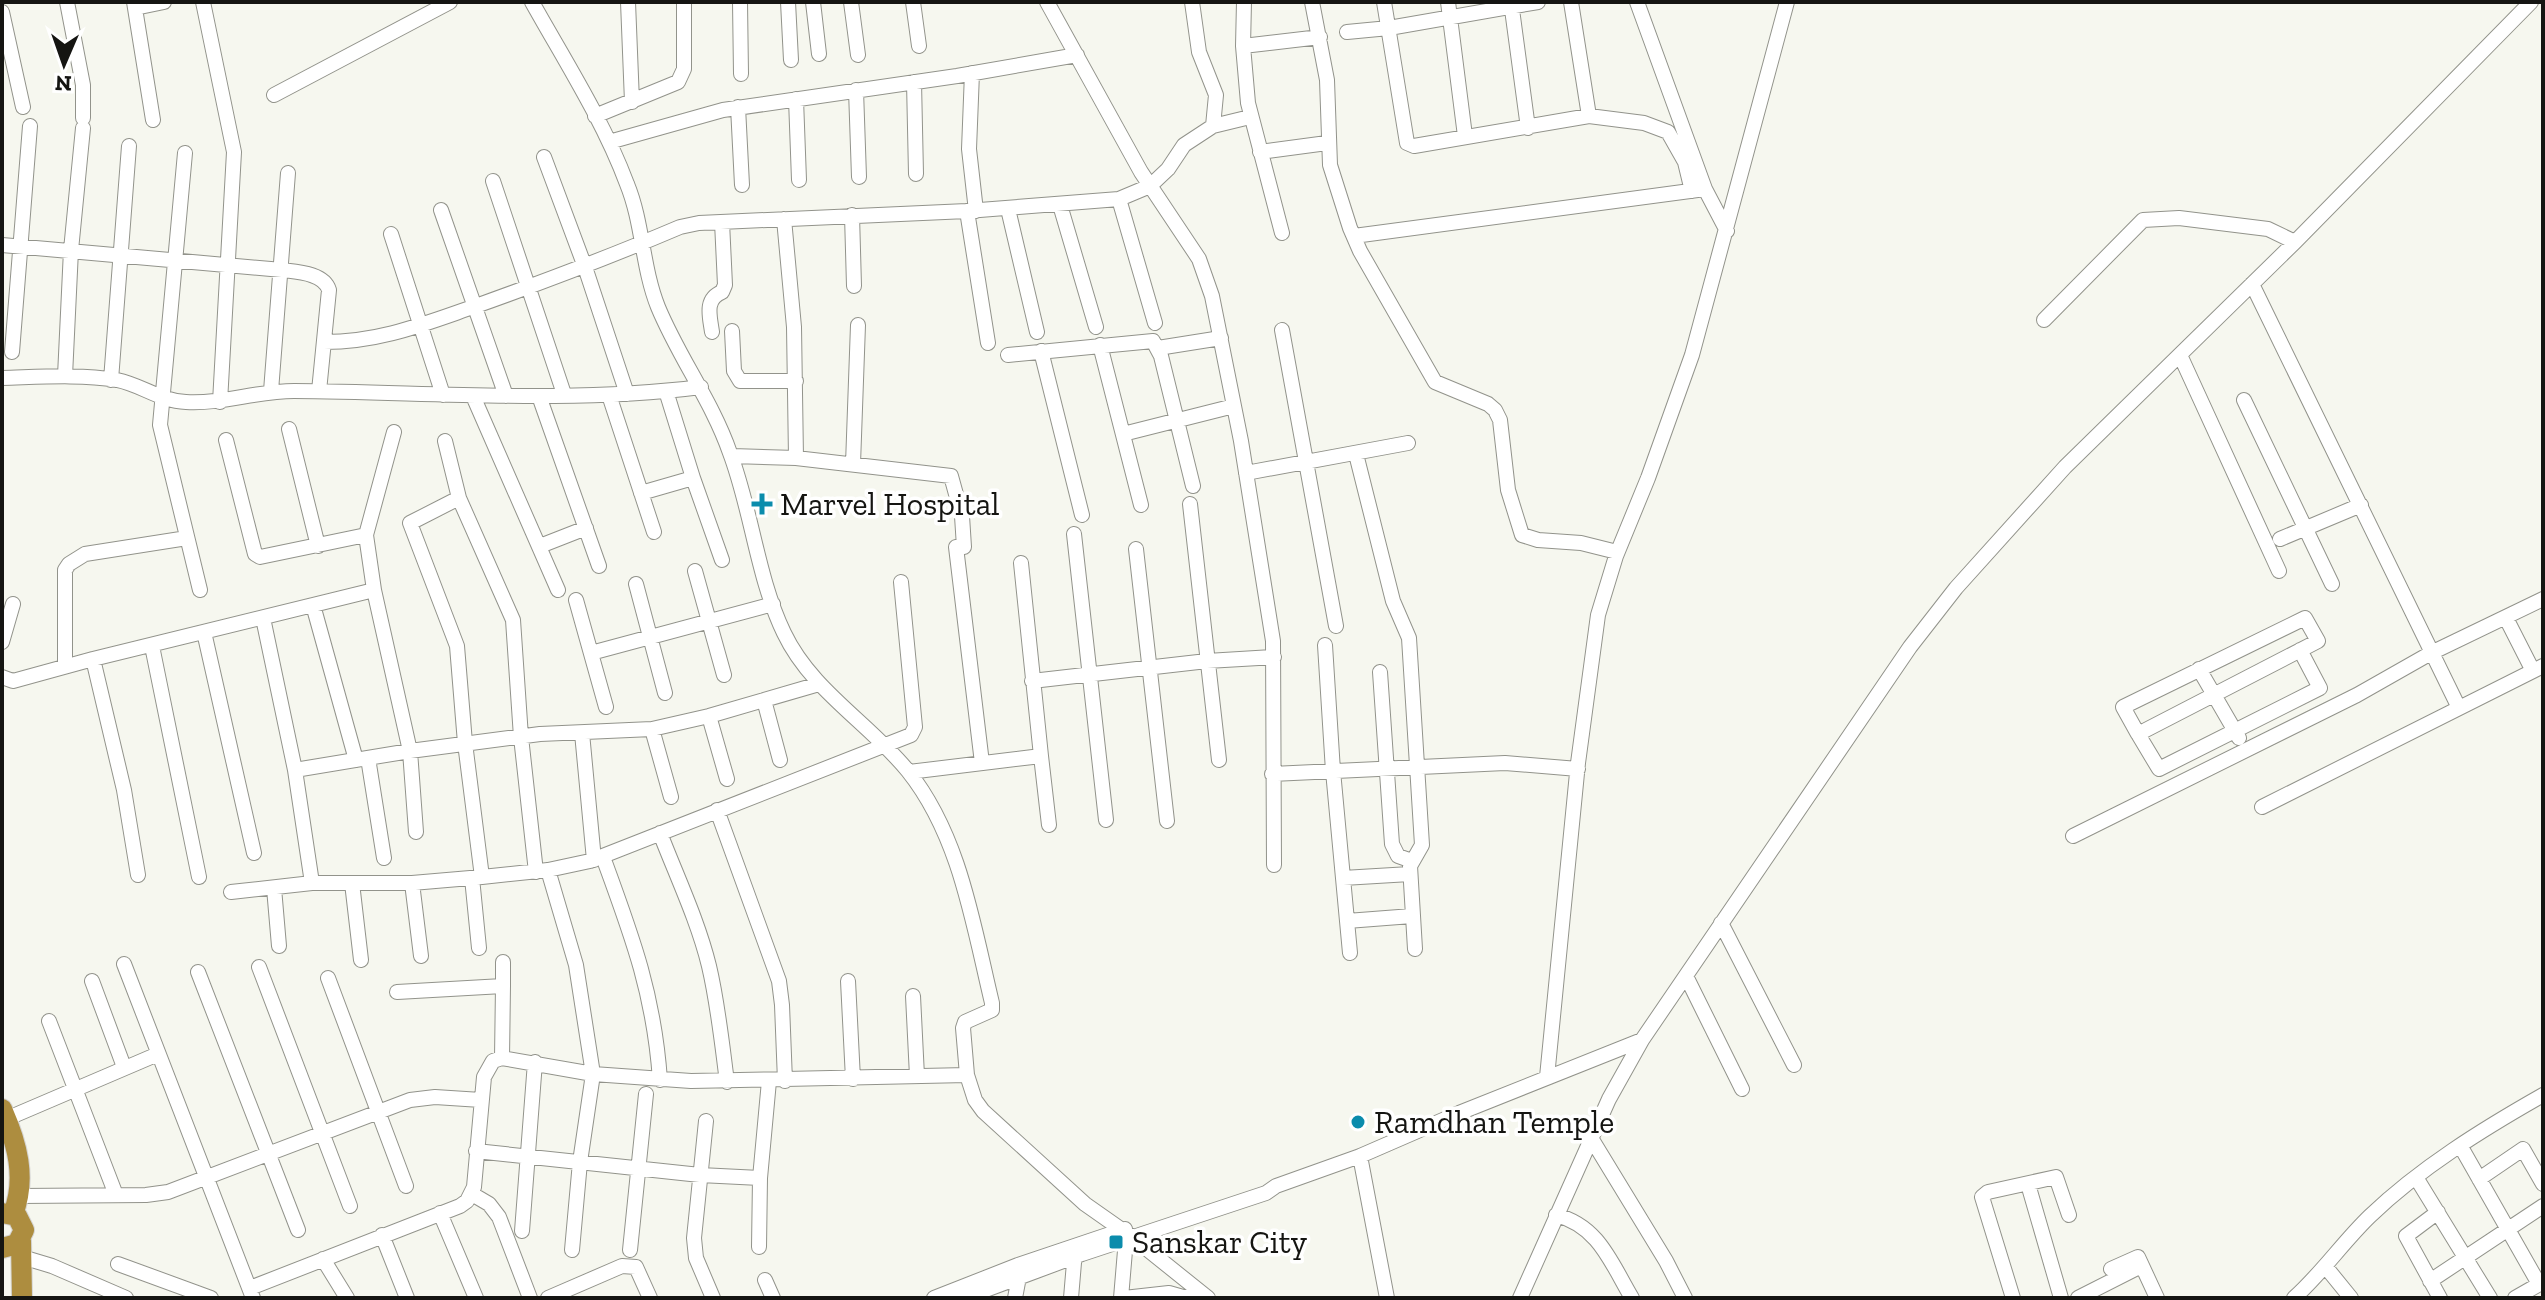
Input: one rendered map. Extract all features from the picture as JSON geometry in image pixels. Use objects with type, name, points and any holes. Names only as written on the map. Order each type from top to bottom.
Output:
[{"type":"highway","points":[[4,1114],[17,1155],[12,1208],[23,1225],[15,1248],[22,1298]]},
{"type":"street","points":[[65,376],[71,250],[83,123],[83,85],[67,2]]},
{"type":"street","points":[[153,120],[134,5],[164,2]]},
{"type":"street","points":[[203,2],[234,152],[220,402]]},
{"type":"street","points":[[274,95],[450,2]]},
{"type":"street","points":[[532,2],[609,142],[633,200],[657,305],[701,387],[732,456],[773,604],[794,652],[819,684],[885,745],[909,772],[933,809],[961,878],[992,1003],[992,1010],[988,1013],[965,1022],[964,1054],[975,1100],[983,1111],[1070,1191],[1206,1296]]},
{"type":"street","points":[[628,2],[632,102]]},
{"type":"street","points":[[595,116],[670,87],[683,76],[684,2]]},
{"type":"street","points":[[740,2],[741,74]]},
{"type":"street","points":[[788,2],[791,60]]},
{"type":"street","points":[[813,2],[819,54]]},
{"type":"street","points":[[851,2],[858,55]]},
{"type":"street","points":[[913,2],[919,46]]},
{"type":"street","points":[[1047,2],[1150,186],[1199,259],[1212,296],[1246,473],[1274,657],[1274,865]]},
{"type":"street","points":[[1192,2],[1199,52],[1216,95],[1213,126]]},
{"type":"street","points":[[1244,2],[1243,46],[1250,117],[1282,233]]},
{"type":"street","points":[[1312,2],[1329,98],[1327,143],[1330,165],[1354,236],[1435,382],[1488,404],[1495,410],[1500,420],[1508,490],[1522,535],[1538,540],[1593,545],[1617,552]]},
{"type":"street","points":[[1384,2],[1407,143],[1414,146],[1589,116],[1644,123],[1668,132],[1699,190],[1727,231]]},
{"type":"street","points":[[1347,32],[1389,28],[1449,10],[1538,2]]},
{"type":"street","points":[[1571,2],[1589,116]]},
{"type":"street","points":[[1637,2],[1699,190]]},
{"type":"street","points":[[1547,1077],[1578,769],[1598,615],[1617,552],[1648,478],[1692,355],[1787,2]]},
{"type":"street","points":[[1520,1298],[1591,1138],[1642,1040],[1910,647],[1956,588],[2065,467],[2295,242],[2531,2]]},
{"type":"street","points":[[1512,4],[1528,128]]},
{"type":"street","points":[[1449,10],[1465,136]]},
{"type":"street","points":[[3,18],[23,107]]},
{"type":"street","points":[[1243,46],[1320,37]]},
{"type":"street","points":[[609,142],[738,107],[1077,55]]},
{"type":"street","points":[[972,73],[969,149],[971,211],[988,343]]},
{"type":"street","points":[[914,82],[916,174]]},
{"type":"street","points":[[856,90],[859,177]]},
{"type":"street","points":[[796,99],[799,180]]},
{"type":"street","points":[[738,107],[742,185]]},
{"type":"street","points":[[324,342],[377,339],[422,325],[530,288],[680,227],[722,222],[1008,209],[1119,199],[1150,186],[1168,169],[1184,145],[1213,126],[1250,117]]},
{"type":"street","points":[[12,352],[30,126]]},
{"type":"street","points":[[1260,152],[1327,143]]},
{"type":"street","points":[[111,380],[129,146]]},
{"type":"street","points":[[185,153],[160,425],[200,590]]},
{"type":"street","points":[[544,157],[627,394]]},
{"type":"street","points":[[271,391],[288,173]]},
{"type":"street","points":[[493,181],[564,394]]},
{"type":"street","points":[[1354,236],[1699,190]]},
{"type":"street","points":[[1119,199],[1155,323]]},
{"type":"street","points":[[1060,205],[1096,327]]},
{"type":"street","points":[[1008,209],[1037,332]]},
{"type":"street","points":[[441,210],[506,396]]},
{"type":"street","points":[[852,215],[854,286]]},
{"type":"street","points":[[2044,320],[2143,220],[2179,218],[2268,229],[2295,242]]},
{"type":"street","points":[[784,219],[792,298],[796,458]]},
{"type":"street","points":[[712,332],[711,301],[724,289],[722,222]]},
{"type":"street","points":[[391,234],[443,395]]},
{"type":"street","points":[[2,245],[282,270],[327,283],[329,290],[319,391]]},
{"type":"street","points":[[2252,284],[2459,708]]},
{"type":"street","points":[[853,464],[858,325]]},
{"type":"street","points":[[1282,330],[1336,626]]},
{"type":"street","points":[[732,331],[734,371],[740,381],[796,381]]},
{"type":"street","points":[[1158,348],[1221,338]]},
{"type":"street","points":[[1008,355],[1149,340],[1158,348],[1193,486]]},
{"type":"street","points":[[1100,345],[1141,505]]},
{"type":"street","points":[[1041,351],[1082,515]]},
{"type":"street","points":[[2180,355],[2279,571]]},
{"type":"street","points":[[2,378],[65,376],[111,380],[125,382],[164,400],[220,402],[271,391],[539,396],[627,394],[701,387]]},
{"type":"street","points":[[666,391],[722,560]]},
{"type":"street","points":[[609,395],[654,532]]},
{"type":"street","points":[[473,396],[558,590]]},
{"type":"street","points":[[539,396],[599,566]]},
{"type":"street","points":[[2244,400],[2332,584]]},
{"type":"street","points":[[1123,434],[1234,406]]},
{"type":"street","points":[[289,429],[318,546]]},
{"type":"street","points":[[394,432],[366,535],[374,590],[410,751],[416,832]]},
{"type":"street","points":[[226,440],[255,554],[265,558],[366,535]]},
{"type":"street","points":[[445,441],[459,498],[513,620],[521,737],[542,871],[576,965],[593,1074],[580,1162],[572,1250]]},
{"type":"street","points":[[1246,473],[1408,443]]},
{"type":"street","points":[[1356,454],[1389,587],[1409,638],[1422,845],[1411,868],[1415,949]]},
{"type":"street","points":[[732,456],[796,458],[951,476],[962,516],[960,547],[982,763]]},
{"type":"street","points":[[641,493],[693,478]]},
{"type":"street","points":[[459,498],[410,523],[457,646],[477,878],[479,948]]},
{"type":"street","points":[[1190,504],[1219,760]]},
{"type":"street","points":[[2280,539],[2361,505]]},
{"type":"street","points":[[540,546],[586,528]]},
{"type":"street","points":[[1074,534],[1106,820]]},
{"type":"street","points":[[65,666],[65,570],[69,564],[85,554],[187,538]]},
{"type":"street","points":[[1136,549],[1167,821]]},
{"type":"street","points":[[1021,563],[1049,825]]},
{"type":"street","points":[[695,571],[724,675]]},
{"type":"street","points":[[231,892],[312,883],[412,883],[477,878],[542,871],[598,858],[915,732],[901,582]]},
{"type":"street","points":[[636,584],[665,693]]},
{"type":"street","points":[[2,677],[13,681],[374,590]]},
{"type":"street","points":[[2073,836],[2543,599]]},
{"type":"street","points":[[576,600],[606,707]]},
{"type":"street","points":[[2,642],[13,604]]},
{"type":"street","points":[[591,653],[773,604]]},
{"type":"street","points":[[313,605],[362,759],[384,858]]},
{"type":"street","points":[[263,618],[295,770],[312,883]]},
{"type":"street","points":[[2138,734],[2300,650],[2318,641],[2305,618],[2123,707],[2138,734],[2159,769],[2320,688],[2300,650]]},
{"type":"street","points":[[2262,807],[2538,668],[2506,618]]},
{"type":"street","points":[[204,632],[254,853]]},
{"type":"street","points":[[1325,645],[1350,953]]},
{"type":"street","points":[[152,646],[199,877]]},
{"type":"street","points":[[1032,681],[1207,661],[1274,657]]},
{"type":"street","points":[[93,659],[124,790],[138,875]]},
{"type":"street","points":[[2199,669],[2245,750]]},
{"type":"street","points":[[1380,672],[1393,851],[1411,868]]},
{"type":"street","points":[[295,770],[465,743],[652,729],[819,684]]},
{"type":"street","points":[[764,700],[780,760]]},
{"type":"street","points":[[709,716],[727,779]]},
{"type":"street","points":[[652,729],[671,797]]},
{"type":"street","points":[[582,733],[598,858],[646,978],[660,1080]]},
{"type":"street","points":[[909,772],[1041,756]]},
{"type":"street","points":[[1272,774],[1499,763],[1578,769]]},
{"type":"street","points":[[717,810],[779,981],[785,1081]]},
{"type":"street","points":[[660,833],[709,965],[727,1082]]},
{"type":"street","points":[[1343,878],[1411,868]]},
{"type":"street","points":[[352,883],[361,960]]},
{"type":"street","points":[[412,883],[421,956]]},
{"type":"street","points":[[274,888],[279,946]]},
{"type":"street","points":[[1347,921],[1412,916]]},
{"type":"street","points":[[1721,923],[1794,1065]]},
{"type":"street","points":[[502,1058],[503,962]]},
{"type":"street","points":[[124,964],[252,1293],[323,1259],[460,1206],[472,1194],[487,1068],[493,1061],[502,1058],[593,1074],[660,1080],[727,1082],[967,1075]]},
{"type":"street","points":[[259,967],[350,1206]]},
{"type":"street","points":[[198,972],[298,1230]]},
{"type":"street","points":[[1686,976],[1742,1089]]},
{"type":"street","points":[[328,978],[406,1186]]},
{"type":"street","points":[[92,981],[124,1067]]},
{"type":"street","points":[[848,981],[853,1079]]},
{"type":"street","points":[[397,992],[503,986]]},
{"type":"street","points":[[913,996],[917,1076]]},
{"type":"street","points":[[49,1021],[116,1195]]},
{"type":"street","points":[[934,1298],[1266,1193],[1271,1188],[1360,1156],[1642,1040]]},
{"type":"street","points":[[4,1114],[158,1054]]},
{"type":"street","points":[[522,1231],[535,1062]]},
{"type":"street","points":[[759,1247],[760,1178],[769,1081]]},
{"type":"street","points":[[630,1250],[646,1094]]},
{"type":"street","points":[[2294,1298],[2371,1215],[2461,1147],[2543,1095]]},
{"type":"street","points":[[12,1208],[168,1192],[423,1097],[481,1100]]},
{"type":"street","points":[[706,1121],[694,1250],[713,1298]]},
{"type":"street","points":[[1591,1138],[1685,1298]]},
{"type":"street","points":[[2461,1147],[2541,1283],[2515,1298]]},
{"type":"street","points":[[2479,1179],[2523,1149],[2543,1184]]},
{"type":"street","points":[[476,1151],[700,1175],[760,1178]]},
{"type":"street","points":[[1360,1156],[1387,1298]]},
{"type":"street","points":[[2013,1298],[1982,1202],[1984,1194],[2056,1177],[2069,1215]]},
{"type":"street","points":[[2417,1179],[2490,1298]]},
{"type":"street","points":[[2030,1191],[2061,1298]]},
{"type":"street","points":[[472,1194],[489,1204],[499,1217],[530,1298]]},
{"type":"street","points":[[2430,1281],[2543,1206]]},
{"type":"street","points":[[2438,1212],[2406,1236],[2440,1298]]},
{"type":"street","points":[[440,1213],[476,1298]]},
{"type":"street","points":[[1556,1215],[1573,1219],[1587,1229],[1632,1298]]},
{"type":"street","points":[[382,1235],[407,1298]]},
{"type":"street","points":[[1126,1235],[1122,1298],[1169,1293],[1183,1297],[1206,1296]]},
{"type":"street","points":[[15,1248],[126,1298]]},
{"type":"street","points":[[964,1298],[1075,1251]]},
{"type":"street","points":[[1071,1298],[1075,1251]]},
{"type":"street","points":[[2111,1269],[2138,1257],[2157,1298]]},
{"type":"street","points":[[323,1259],[347,1298]]},
{"type":"street","points":[[118,1264],[211,1298]]},
{"type":"street","points":[[548,1298],[582,1291],[630,1265],[636,1267],[650,1298]]},
{"type":"street","points":[[2078,1298],[2141,1266]]},
{"type":"street","points":[[2325,1266],[2351,1298]]},
{"type":"street","points":[[1015,1298],[1019,1277]]},
{"type":"street","points":[[765,1280],[773,1298]]},
{"type":"place","name":"Marvel Hospital","points":[[762,504]]},
{"type":"place","name":"Ramdhan Temple","points":[[1358,1122]]},
{"type":"place","name":"Sanskar City","points":[[1116,1242]]}]
